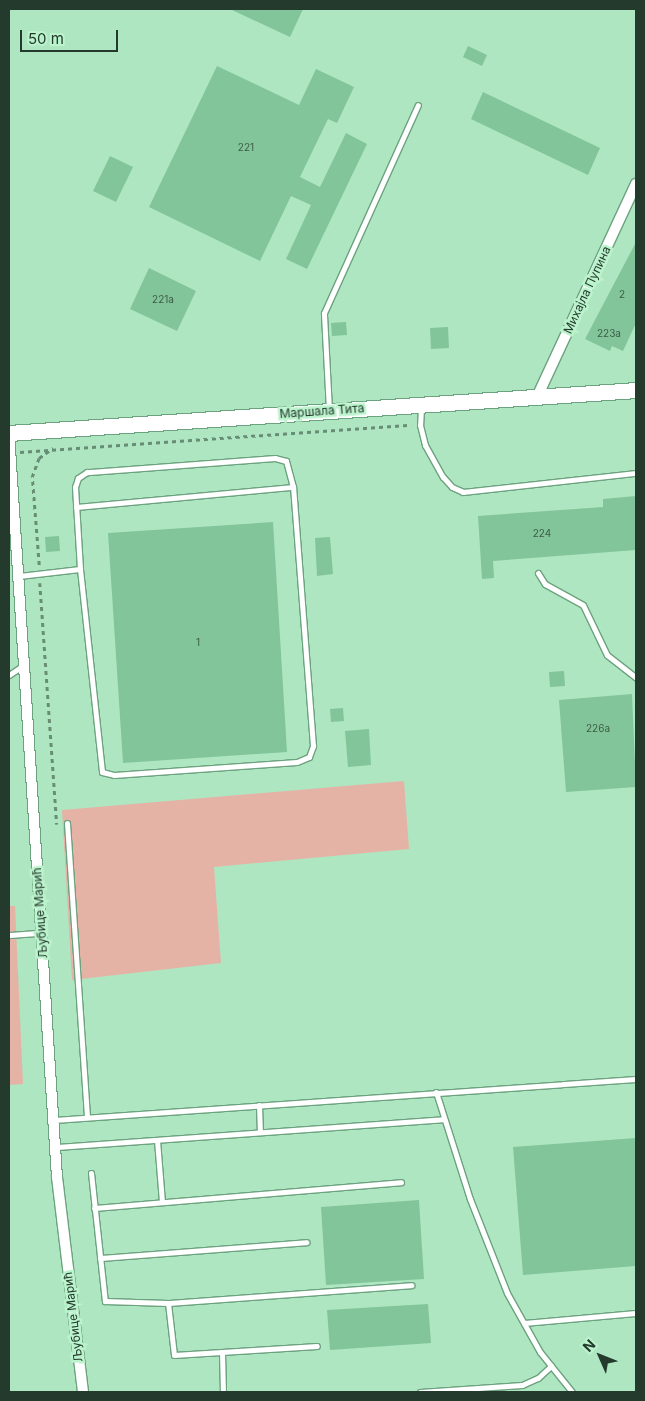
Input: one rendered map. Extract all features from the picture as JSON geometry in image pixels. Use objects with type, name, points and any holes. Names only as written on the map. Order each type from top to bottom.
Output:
[{"type":"main road","name":"Маршала Тита","points":[[9,433],[636,390]]},
{"type":"street","name":"Михајла Пупина","points":[[537,397],[636,184]]},
{"type":"street","name":"Љубице Марић","points":[[9,433],[56,1147],[72,1317],[83,1392]]},
{"type":"lane","points":[[329,410],[324,313],[418,105]]},
{"type":"lane","points":[[421,405],[420,425],[426,445],[444,477],[452,487],[463,492],[636,473]]},
{"type":"lane","points":[[276,458],[286,461],[293,487],[313,746],[309,757],[297,762],[114,775],[102,772],[80,569],[75,487],[78,478],[87,472],[276,458]]},
{"type":"lane","points":[[76,507],[293,487]]},
{"type":"lane","points":[[18,576],[80,569]]},
{"type":"lane","points":[[538,573],[545,584],[583,605],[607,655],[636,678]]},
{"type":"lane","points":[[9,675],[24,665]]},
{"type":"lane","points":[[67,823],[87,1117]]},
{"type":"lane","points":[[9,935],[42,933]]},
{"type":"lane","points":[[54,1120],[636,1079]]},
{"type":"lane","points":[[436,1092],[470,1199],[507,1293],[550,1366],[572,1392]]},
{"type":"lane","points":[[259,1105],[260,1132]]},
{"type":"lane","points":[[56,1147],[444,1119]]},
{"type":"lane","points":[[157,1140],[162,1202]]},
{"type":"lane","points":[[91,1173],[105,1302],[168,1303],[410,1285]]},
{"type":"lane","points":[[94,1208],[401,1182]]},
{"type":"lane","points":[[100,1258],[306,1242]]},
{"type":"lane","points":[[168,1303],[174,1355],[317,1346]]},
{"type":"lane","points":[[524,1323],[636,1313]]},
{"type":"lane","points":[[222,1352],[223,1392]]},
{"type":"lane","points":[[420,1392],[522,1384],[538,1378],[550,1366]]},
{"type":"path","points":[[10,452],[420,425]]},
{"type":"path","points":[[53,448],[39,458],[32,477],[58,828]]},
{"type":"shaded area","points":[[404,781],[409,849],[214,867],[221,963],[72,980],[62,810]]},
{"type":"shaded area","points":[[9,906],[15,906],[23,1084],[9,1085]]},
{"type":"building","points":[[230,9],[303,9],[290,37]]},
{"type":"building","points":[[468,46],[487,55],[482,66],[463,57]]},
{"type":"building","points":[[217,66],[299,105],[316,69],[354,87],[337,123],[328,119],[300,177],[320,187],[346,133],[367,144],[307,269],[286,259],[311,205],[291,196],[260,261],[149,207]]},
{"type":"building","points":[[483,92],[600,148],[588,175],[471,119]]},
{"type":"building","points":[[110,156],[133,167],[116,202],[93,191]]},
{"type":"building","points":[[636,242],[636,323],[623,351],[612,346],[610,351],[585,339]]},
{"type":"building","points":[[149,268],[196,291],[177,331],[130,309]]},
{"type":"building","points":[[346,322],[347,335],[332,336],[331,323]]},
{"type":"building","points":[[448,327],[449,348],[431,349],[430,328]]},
{"type":"building","points":[[636,496],[636,550],[493,561],[494,578],[482,579],[478,516],[603,507],[603,499]]},
{"type":"building","points":[[273,522],[287,752],[123,763],[108,533]]},
{"type":"building","points":[[59,536],[60,551],[46,552],[45,537]]},
{"type":"building","points":[[330,537],[333,574],[317,576],[315,538]]},
{"type":"building","points":[[564,671],[565,686],[550,687],[549,672]]},
{"type":"building","points":[[632,694],[636,787],[566,792],[559,700]]},
{"type":"building","points":[[343,708],[344,721],[331,722],[330,709]]},
{"type":"building","points":[[369,729],[371,765],[348,767],[345,731]]},
{"type":"building","points":[[636,1138],[636,1266],[523,1275],[513,1147]]},
{"type":"building","points":[[419,1200],[424,1279],[326,1285],[321,1207]]},
{"type":"building","points":[[428,1304],[431,1343],[330,1350],[327,1310]]}]
